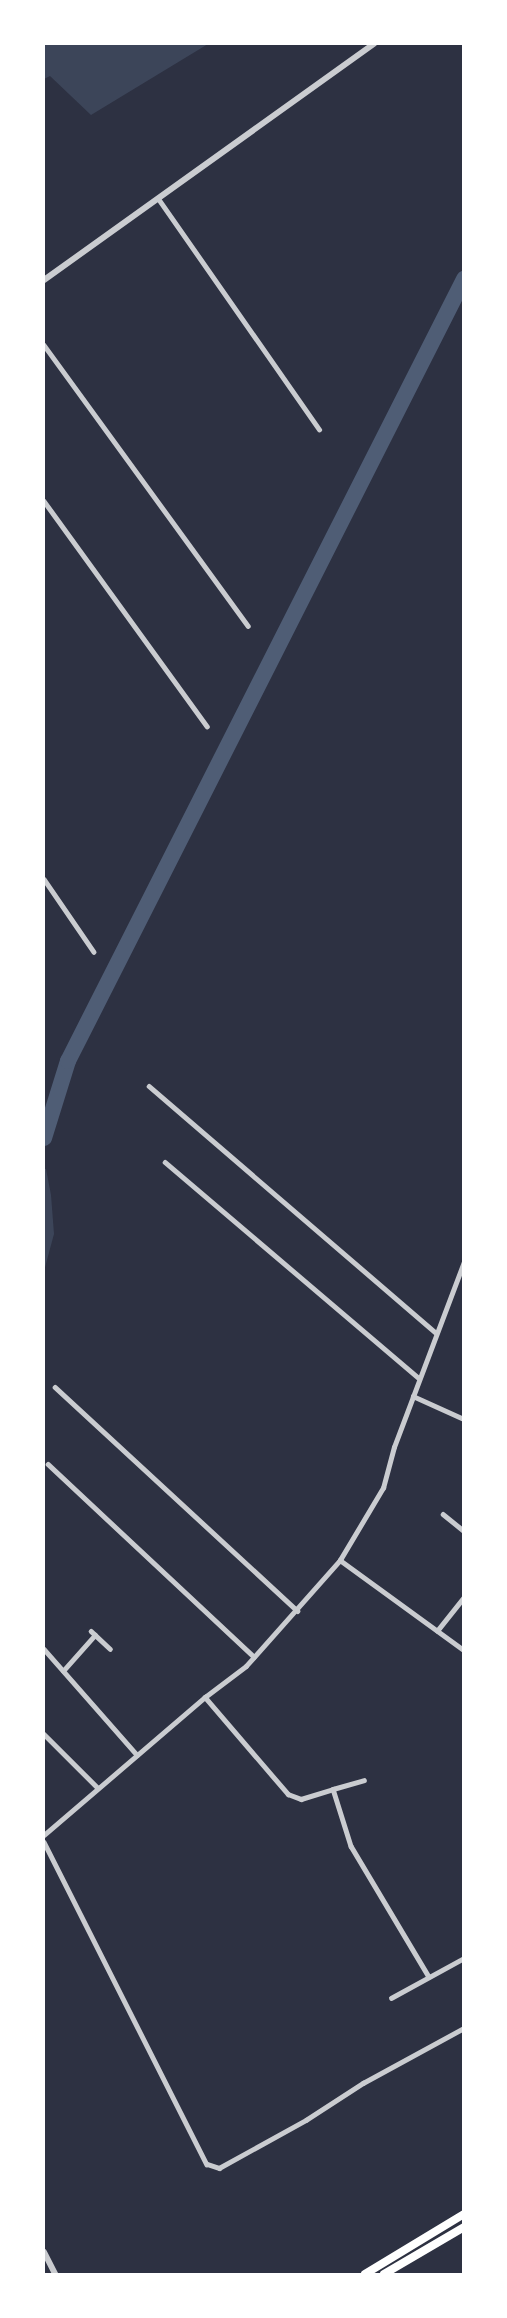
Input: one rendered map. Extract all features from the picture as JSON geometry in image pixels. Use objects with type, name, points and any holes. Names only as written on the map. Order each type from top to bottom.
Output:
[{"type":"highway","points":[[365,2274],[464,2214]]},
{"type":"highway","points":[[384,2274],[464,2227]]},
{"type":"street","points":[[44,280],[374,44]]},
{"type":"street","points":[[158,198],[319,429]]},
{"type":"street","points":[[44,345],[248,626]]},
{"type":"street","points":[[44,501],[207,726]]},
{"type":"street","points":[[44,879],[94,952]]},
{"type":"street","points":[[149,1086],[435,1332]]},
{"type":"street","points":[[165,1162],[419,1378]]},
{"type":"street","points":[[44,1835],[254,1657],[298,1611],[340,1560],[383,1488],[435,1332],[464,1262]]},
{"type":"street","points":[[55,1387],[298,1611]]},
{"type":"street","points":[[413,1396],[464,1419]]},
{"type":"street","points":[[48,1464],[254,1657]]},
{"type":"street","points":[[443,1514],[464,1531]]},
{"type":"street","points":[[340,1560],[464,1650]]},
{"type":"street","points":[[437,1631],[464,1597]]},
{"type":"street","points":[[63,1671],[93,1633],[110,1649]]},
{"type":"street","points":[[44,1649],[137,1755]]},
{"type":"street","points":[[205,1697],[288,1794],[301,1799],[364,1780]]},
{"type":"street","points":[[44,1734],[98,1788]]},
{"type":"street","points":[[333,1789],[351,1845],[429,1977]]},
{"type":"street","points":[[44,1842],[109,1966],[207,2164],[219,2168],[306,2120],[363,2083],[464,2028]]},
{"type":"street","points":[[391,1998],[464,1958]]},
{"type":"street","points":[[44,2252],[55,2274]]},
{"type":"shaded area","points":[[44,44],[208,44],[91,115],[50,76],[44,79]]},
{"type":"shaded area","points":[[44,1169],[46,1169],[51,1195],[54,1234],[44,1271]]},
{"type":"waterway","points":[[44,1138],[68,1061],[464,279]]}]
